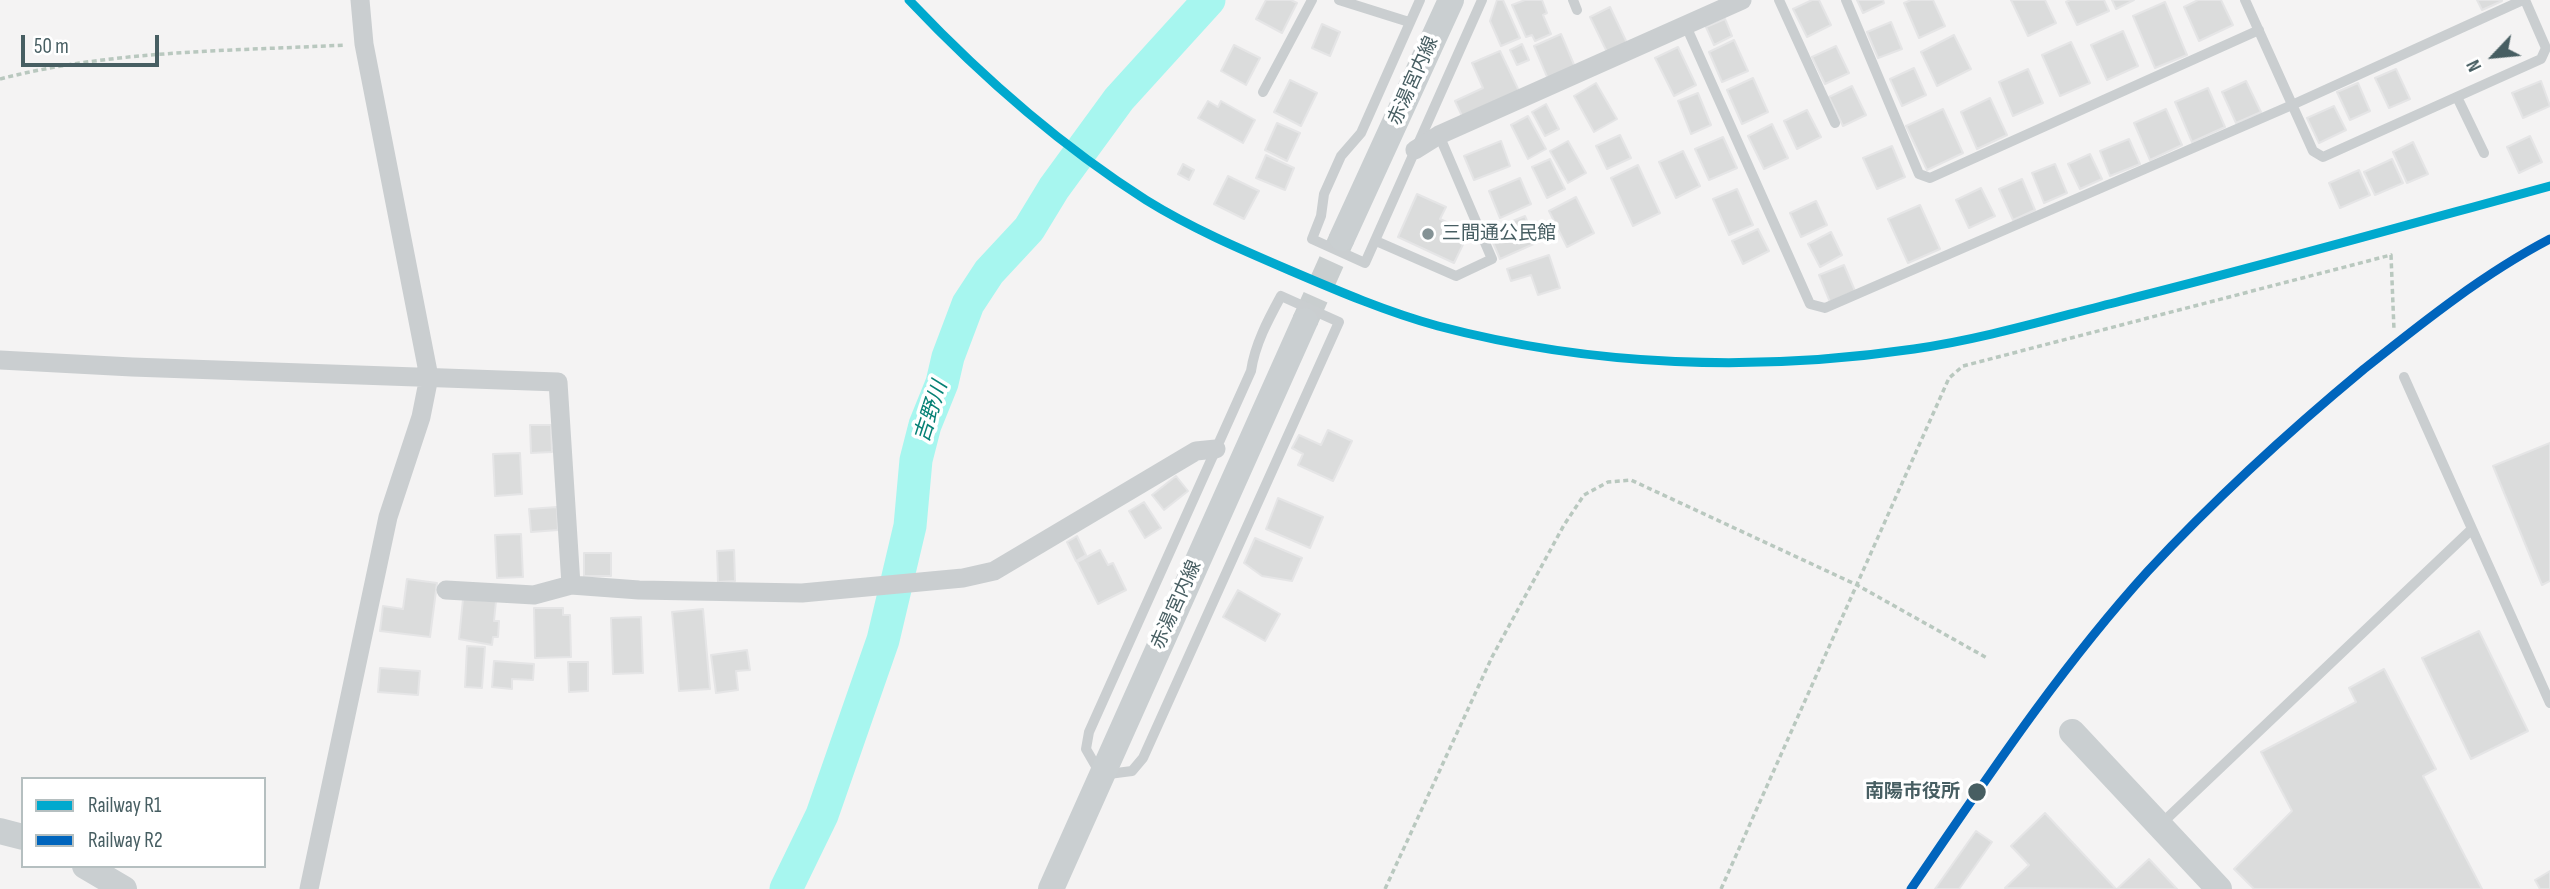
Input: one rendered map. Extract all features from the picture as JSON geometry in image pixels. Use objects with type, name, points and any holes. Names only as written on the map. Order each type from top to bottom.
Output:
[{"type":"main road","name":"赤湯宮内線","points":[[1342,238],[1451,0]]},
{"type":"main road","name":"赤湯宮内線","points":[[1051,889],[1305,321]]},
{"type":"main road","points":[[2072,732],[2219,889]]},
{"type":"main road","points":[[0,831],[21,836]]},
{"type":"main road","points":[[88,868],[124,889]]},
{"type":"street","points":[[309,889],[388,517],[421,417],[429,377],[364,44],[360,0]]},
{"type":"street","points":[[1415,150],[1439,135],[1741,0]]},
{"type":"street","points":[[0,360],[558,382],[571,584]]},
{"type":"street","points":[[446,590],[534,594],[571,584],[639,590],[802,593],[963,578],[994,571],[1196,451],[1216,449]]},
{"type":"lane","points":[[1262,92],[1312,0]]},
{"type":"lane","points":[[1339,0],[1409,22]]},
{"type":"lane","points":[[1420,0],[1361,133],[1341,156],[1324,194],[1321,216],[1312,239],[1365,263],[1482,0]]},
{"type":"lane","points":[[1779,0],[1835,123]]},
{"type":"lane","points":[[1846,0],[1919,174],[1930,178],[2259,30]]},
{"type":"lane","points":[[1686,26],[1810,304],[1825,308],[2292,105],[2524,0],[2546,48],[2541,59],[2323,157],[2313,151],[2292,105],[2259,30],[2245,0]]},
{"type":"lane","points":[[2457,97],[2484,153]]},
{"type":"lane","points":[[1376,241],[1456,276],[1492,260],[1439,135]]},
{"type":"lane","points":[[1281,296],[1339,322],[1143,758],[1132,771],[1101,775],[1086,749],[1089,732],[1251,371],[1254,355],[1269,318],[1281,296]]},
{"type":"lane","points":[[2404,376],[2550,703]]},
{"type":"lane","points":[[2159,825],[2472,529]]},
{"type":"path","points":[[0,79],[40,69],[172,54],[364,44]]},
{"type":"path","points":[[1721,889],[1948,378],[1963,366],[2391,254],[2394,330]]},
{"type":"path","points":[[1385,889],[1492,657],[1564,524],[1584,495],[1608,482],[1631,480],[1857,585],[1987,658]]},
{"type":"building","points":[[1266,0],[1291,0],[1297,3],[1282,33],[1256,19]]},
{"type":"building","points":[[1497,0],[1503,0],[1520,38],[1501,46],[1490,21]]},
{"type":"building","points":[[1525,0],[1542,0],[1547,13],[1543,15],[1551,34],[1535,41],[1532,35],[1526,37],[1512,5]]},
{"type":"building","points":[[1812,0],[1819,0],[1831,25],[1807,37],[1793,9]]},
{"type":"building","points":[[1857,0],[1883,0],[1884,3],[1863,13]]},
{"type":"building","points":[[1911,0],[1933,0],[1945,26],[1919,38],[1904,3]]},
{"type":"building","points":[[2011,0],[2045,0],[2056,23],[2028,36]]},
{"type":"building","points":[[2104,0],[2109,11],[2077,25],[2066,2]]},
{"type":"building","points":[[2112,0],[2134,0],[2116,9]]},
{"type":"building","points":[[2198,0],[2221,0],[2233,25],[2199,41],[2184,7]]},
{"type":"building","points":[[2477,0],[2502,0],[2502,1],[2482,10]]},
{"type":"building","points":[[2165,2],[2187,55],[2155,68],[2133,16]]},
{"type":"building","points":[[1610,7],[1627,43],[1607,52],[1590,17]]},
{"type":"building","points":[[1725,19],[1732,36],[1714,45],[1706,27]]},
{"type":"building","points":[[1891,22],[1902,49],[1878,58],[1867,32]]},
{"type":"building","points":[[1322,24],[1340,32],[1330,56],[1312,48]]},
{"type":"building","points":[[2123,31],[2138,66],[2107,80],[2091,45]]},
{"type":"building","points":[[1561,34],[1575,67],[1548,79],[1534,46]]},
{"type":"building","points":[[1954,35],[1971,69],[1937,86],[1921,52]]},
{"type":"building","points":[[1734,40],[1748,71],[1722,82],[1709,52]]},
{"type":"building","points":[[2071,42],[2090,83],[2060,96],[2042,55]]},
{"type":"building","points":[[1522,44],[1529,60],[1517,65],[1510,50]]},
{"type":"building","points":[[1234,45],[1260,58],[1246,85],[1221,71]]},
{"type":"building","points":[[1836,46],[1849,73],[1825,84],[1812,57]]},
{"type":"building","points":[[1678,47],[1696,85],[1674,96],[1655,58]]},
{"type":"building","points":[[1500,51],[1519,91],[1462,116],[1455,101],[1483,88],[1472,63]]},
{"type":"building","points":[[1914,68],[1926,95],[1902,106],[1890,79]]},
{"type":"building","points":[[2028,69],[2043,103],[2013,116],[1999,82]]},
{"type":"building","points":[[2396,69],[2410,99],[2389,108],[2375,78]]},
{"type":"building","points":[[1753,78],[1768,112],[1742,124],[1727,90]]},
{"type":"building","points":[[1290,80],[1317,93],[1301,126],[1274,112]]},
{"type":"building","points":[[2246,81],[2261,112],[2236,123],[2222,92]]},
{"type":"building","points":[[2541,81],[2550,106],[2523,118],[2512,93]]},
{"type":"building","points":[[1596,83],[1617,119],[1594,132],[1574,96]]},
{"type":"building","points":[[2358,83],[2370,111],[2350,120],[2337,92]]},
{"type":"building","points":[[1852,86],[1866,115],[1843,126],[1829,97]]},
{"type":"building","points":[[2208,88],[2225,127],[2192,142],[2175,102]]},
{"type":"building","points":[[1698,93],[1711,125],[1691,134],[1678,101]]},
{"type":"building","points":[[1990,98],[2007,135],[1977,149],[1961,112]]},
{"type":"building","points":[[1208,101],[1218,107],[1221,101],[1255,120],[1243,143],[1198,118]]},
{"type":"building","points":[[1546,104],[1559,129],[1545,136],[1532,112]]},
{"type":"building","points":[[2334,106],[2346,130],[2319,143],[2307,118]]},
{"type":"building","points":[[1943,109],[1963,153],[1927,170],[1906,126]]},
{"type":"building","points":[[2166,109],[2182,145],[2150,160],[2134,123]]},
{"type":"building","points":[[1807,110],[1821,137],[1797,149],[1784,121]]},
{"type":"building","points":[[1528,116],[1546,149],[1528,159],[1511,125]]},
{"type":"building","points":[[1277,123],[1300,133],[1287,161],[1265,150]]},
{"type":"building","points":[[1772,124],[1788,158],[1764,169],[1748,136]]},
{"type":"building","points":[[1620,135],[1631,158],[1607,169],[1596,146]]},
{"type":"building","points":[[2530,136],[2542,162],[2519,173],[2507,147]]},
{"type":"building","points":[[1723,137],[1737,168],[1709,180],[1695,149]]},
{"type":"building","points":[[2129,139],[2140,164],[2110,176],[2100,151]]},
{"type":"building","points":[[1501,141],[1510,166],[1474,180],[1464,156]]},
{"type":"building","points":[[1568,141],[1586,173],[1568,183],[1550,151]]},
{"type":"building","points":[[2413,142],[2428,174],[2407,183],[2393,152]]},
{"type":"building","points":[[1892,146],[1905,177],[1877,189],[1863,158]]},
{"type":"building","points":[[1683,151],[1700,186],[1676,198],[1659,162]]},
{"type":"building","points":[[2090,154],[2102,179],[2080,189],[2068,164]]},
{"type":"building","points":[[1266,155],[1294,168],[1285,190],[1256,178]]},
{"type":"building","points":[[1550,159],[1565,189],[1547,198],[1532,167]]},
{"type":"building","points":[[2392,159],[2403,183],[2375,195],[2364,172]]},
{"type":"building","points":[[1183,164],[1194,170],[1189,180],[1178,174]]},
{"type":"building","points":[[2055,164],[2067,193],[2044,203],[2032,173]]},
{"type":"building","points":[[1638,165],[1660,213],[1633,226],[1611,178]]},
{"type":"building","points":[[2359,170],[2370,195],[2340,208],[2329,183]]},
{"type":"building","points":[[1228,176],[1259,191],[1244,219],[1214,204]]},
{"type":"building","points":[[1520,178],[1531,204],[1500,218],[1489,191]]},
{"type":"building","points":[[2022,179],[2035,210],[2013,220],[1999,189]]},
{"type":"building","points":[[1981,188],[1995,216],[1969,228],[1956,200]]},
{"type":"building","points":[[1737,189],[1753,225],[1729,235],[1713,199]]},
{"type":"building","points":[[1417,194],[1446,207],[1440,219],[1469,232],[1454,263],[1398,237]]},
{"type":"building","points":[[1576,197],[1594,233],[1567,247],[1549,211]]},
{"type":"building","points":[[1816,201],[1827,225],[1801,237],[1790,213]]},
{"type":"building","points":[[1920,205],[1940,249],[1908,263],[1888,219]]},
{"type":"building","points":[[1525,216],[1536,243],[1500,259],[1488,231]]},
{"type":"building","points":[[1758,229],[1769,251],[1743,264],[1732,241]]},
{"type":"building","points":[[1831,232],[1842,255],[1820,267],[1808,244]]},
{"type":"building","points":[[1549,255],[1560,288],[1538,295],[1531,275],[1511,281],[1507,269]]},
{"type":"building","points":[[1844,265],[1855,291],[1830,302],[1819,275]]},
{"type":"building","points":[[530,425],[551,425],[552,452],[531,453]]},
{"type":"building","points":[[1328,430],[1352,441],[1333,481],[1298,465],[1303,454],[1292,448],[1299,435],[1321,445]]},
{"type":"building","points":[[2550,443],[2550,581],[2542,585],[2493,466]]},
{"type":"building","points":[[520,453],[522,494],[495,496],[493,454]]},
{"type":"building","points":[[1176,476],[1188,491],[1164,510],[1152,495]]},
{"type":"building","points":[[1278,498],[1323,517],[1310,548],[1266,529]]},
{"type":"building","points":[[1144,502],[1161,528],[1145,538],[1129,511]]},
{"type":"building","points":[[557,507],[558,530],[531,532],[529,509]]},
{"type":"building","points":[[521,534],[523,577],[497,578],[495,535]]},
{"type":"building","points":[[1077,536],[1086,555],[1076,561],[1067,542]]},
{"type":"building","points":[[1255,538],[1302,558],[1292,581],[1262,576],[1244,563]]},
{"type":"building","points":[[734,550],[735,581],[718,582],[717,551]]},
{"type":"building","points":[[1100,550],[1108,565],[1113,563],[1126,590],[1098,604],[1077,562]]},
{"type":"building","points":[[584,553],[611,553],[611,576],[584,576]]},
{"type":"building","points":[[407,579],[437,583],[430,637],[380,631],[383,606],[403,609]]},
{"type":"building","points":[[1238,590],[1280,614],[1265,641],[1223,617]]},
{"type":"building","points":[[463,599],[496,601],[494,621],[499,621],[498,637],[493,637],[492,645],[459,639]]},
{"type":"building","points":[[534,608],[563,608],[563,615],[570,615],[571,657],[535,658]]},
{"type":"building","points":[[703,609],[710,689],[679,691],[672,612]]},
{"type":"building","points":[[641,617],[643,673],[613,674],[611,618]]},
{"type":"building","points":[[2479,631],[2528,731],[2471,759],[2422,658]]},
{"type":"building","points":[[467,646],[485,647],[482,688],[465,687]]},
{"type":"building","points":[[747,650],[750,670],[736,671],[738,690],[716,693],[711,655]]},
{"type":"building","points":[[494,661],[534,664],[533,680],[512,679],[512,689],[492,687]]},
{"type":"building","points":[[568,662],[588,662],[588,691],[569,692]]},
{"type":"building","points":[[380,668],[420,671],[418,695],[378,692]]},
{"type":"building","points":[[2384,669],[2436,769],[2423,776],[2482,889],[2254,889],[2234,869],[2292,811],[2261,752],[2356,702],[2349,688]]},
{"type":"building","points":[[2045,813],[2116,889],[2005,888],[2029,865],[2011,846]]},
{"type":"building","points":[[1976,831],[1992,842],[1959,889],[1935,889]]},
{"type":"building","points":[[2149,859],[2177,889],[2117,889]]},
{"type":"building","points":[[2550,871],[2550,889],[2540,889],[2535,880]]},
{"type":"waterway","name":"吉野川","points":[[786,889],[822,815],[883,640],[910,526],[916,460],[925,425],[968,304],[989,272],[1029,229],[1054,188],[1119,99],[1209,0]]},
{"type":"tunnel","points":[[1305,321],[1342,238]]},
{"type":"rail line","name":"R1","points":[[909,0],[964,55],[1051,132],[1146,200],[1198,229],[1326,286],[1381,308],[1438,326],[1497,340],[1615,357],[1675,362],[1795,361],[1940,345],[2018,328],[2550,186]]},
{"type":"rail line","name":"R2","points":[[1911,889],[2053,686],[2115,608],[2173,544],[2253,467],[2364,369],[2477,283],[2550,239]]},
{"type":"place","name":"三間通公民館","points":[[1428,234]]},
{"type":"place","name":"南陽市役所","points":[[1977,792]]}]
